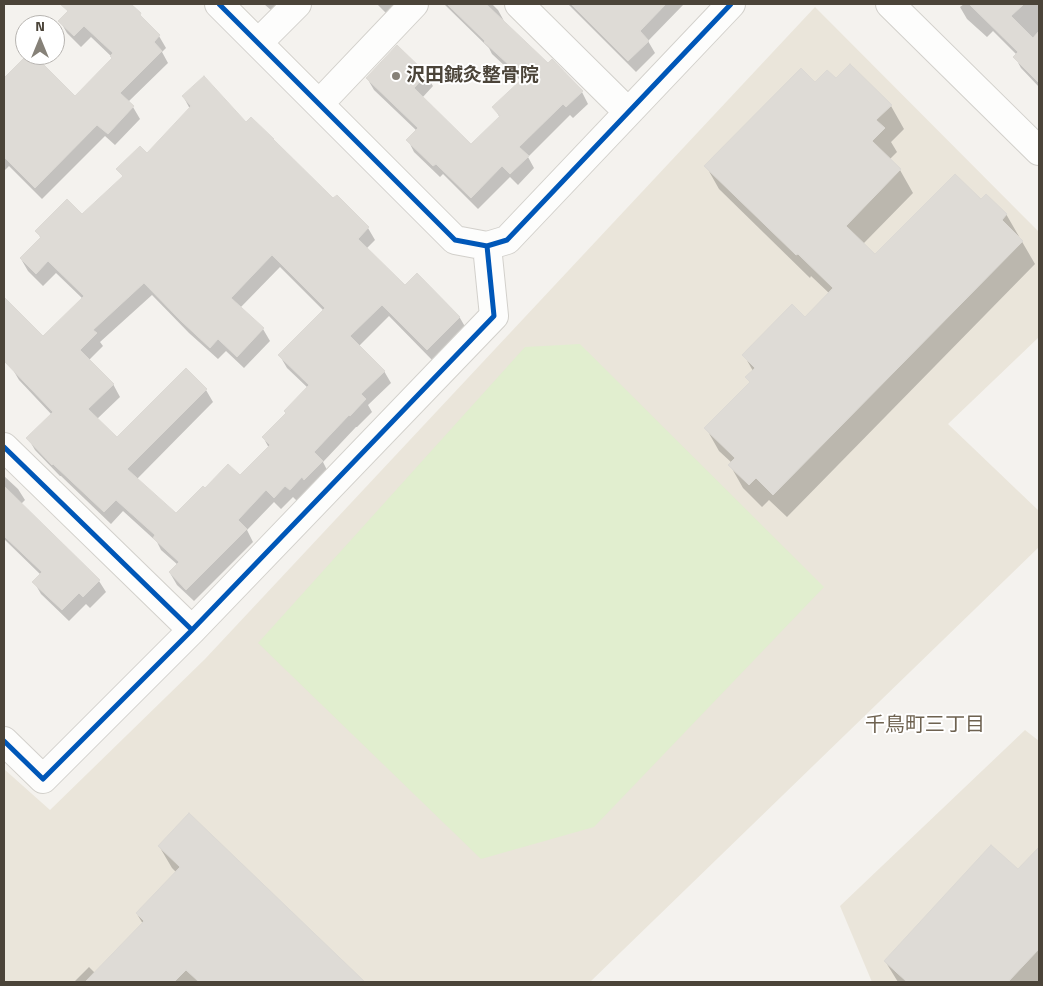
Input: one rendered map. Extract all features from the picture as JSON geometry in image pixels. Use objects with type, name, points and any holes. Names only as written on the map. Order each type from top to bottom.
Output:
[{"type":"street","points":[[218,4],[455,240],[487,246],[507,240],[731,4]]},
{"type":"street","points":[[258,43],[297,4]]},
{"type":"street","points":[[319,104],[414,4]]},
{"type":"street","points":[[519,4],[628,112]]},
{"type":"street","points":[[890,4],[1039,151]]},
{"type":"street","points":[[4,741],[43,779],[192,630],[494,316],[487,246]]},
{"type":"street","points":[[4,447],[192,630]]},
{"type":"shaded area","points":[[815,7],[1039,232],[1039,337],[948,424],[1039,511],[1039,547],[590,982],[4,982],[4,769],[50,810],[205,659]]},
{"type":"shaded area","points":[[1025,730],[1039,741],[1039,982],[872,982],[840,906]]},
{"type":"green space","points":[[580,344],[824,587],[594,827],[481,859],[258,643],[525,347]]},
{"type":"building","points":[[60,4],[131,4],[160,35],[154,42],[162,51],[120,93],[134,106],[108,134],[97,125],[35,188],[4,157],[4,78],[17,65],[44,65],[75,96],[112,58],[110,56],[113,53],[84,26],[74,36],[65,28],[64,15],[68,11]]},
{"type":"building","points":[[447,4],[486,4],[548,63],[552,59],[583,91],[566,107],[563,104],[519,147],[529,156],[510,174],[502,166],[471,198],[436,164],[433,166],[406,140],[418,128],[366,78],[397,45],[427,74],[414,88],[471,144],[500,116],[492,107],[523,78]]},
{"type":"building","points":[[571,4],[666,4],[640,31],[649,41],[628,61]]},
{"type":"building","points":[[969,4],[1024,4],[1011,16],[1033,38],[1039,31],[1039,83],[1013,57],[1018,52]]},
{"type":"building","points":[[850,64],[892,105],[876,120],[885,128],[872,141],[901,169],[846,226],[875,254],[955,174],[981,199],[986,194],[1007,214],[1002,220],[1023,241],[773,495],[756,478],[749,485],[728,465],[735,458],[704,428],[750,382],[745,377],[755,368],[742,355],[792,304],[805,317],[833,288],[704,166],[801,68],[815,82],[827,70],[836,78]]},
{"type":"building","points":[[204,76],[246,122],[251,117],[333,198],[337,195],[369,227],[358,239],[405,285],[417,273],[460,317],[427,350],[382,305],[350,336],[385,371],[361,394],[366,399],[314,452],[323,461],[304,480],[302,477],[290,490],[285,486],[274,498],[266,490],[238,520],[247,529],[186,590],[169,572],[179,562],[153,538],[155,535],[116,500],[104,512],[52,465],[26,438],[53,412],[4,361],[4,297],[43,336],[84,296],[48,261],[36,274],[20,258],[41,237],[35,231],[67,199],[82,214],[123,176],[116,169],[140,146],[147,153],[191,106],[182,96]],"holes":[[[272,255],[325,308],[278,355],[309,385],[284,411],[286,413],[262,437],[270,445],[240,475],[228,464],[205,488],[203,486],[176,513],[127,469],[207,389],[186,368],[117,437],[88,409],[114,384],[80,350],[97,333],[93,330],[144,283],[210,348],[218,339],[237,357],[264,328],[231,298]]]},
{"type":"building","points":[[4,486],[100,580],[83,597],[79,593],[62,610],[32,582],[42,572],[4,536]]},
{"type":"building","points":[[189,813],[365,982],[199,982],[186,970],[174,982],[85,982],[144,921],[136,913],[180,867],[158,846]]},
{"type":"building","points":[[991,845],[1018,869],[1039,847],[1039,949],[1008,982],[907,982],[884,961]]},
{"type":"cycle path","points":[[219,4],[455,240],[487,246],[507,240],[731,4]]},
{"type":"cycle path","points":[[4,741],[43,779],[192,630],[494,316],[487,246]]},
{"type":"cycle path","points":[[4,447],[192,630]]},
{"type":"place","name":"沢田鍼灸整骨院","points":[[396,76]]},
{"type":"district","name":"千鳥町三丁目","points":[[925,726]]}]
